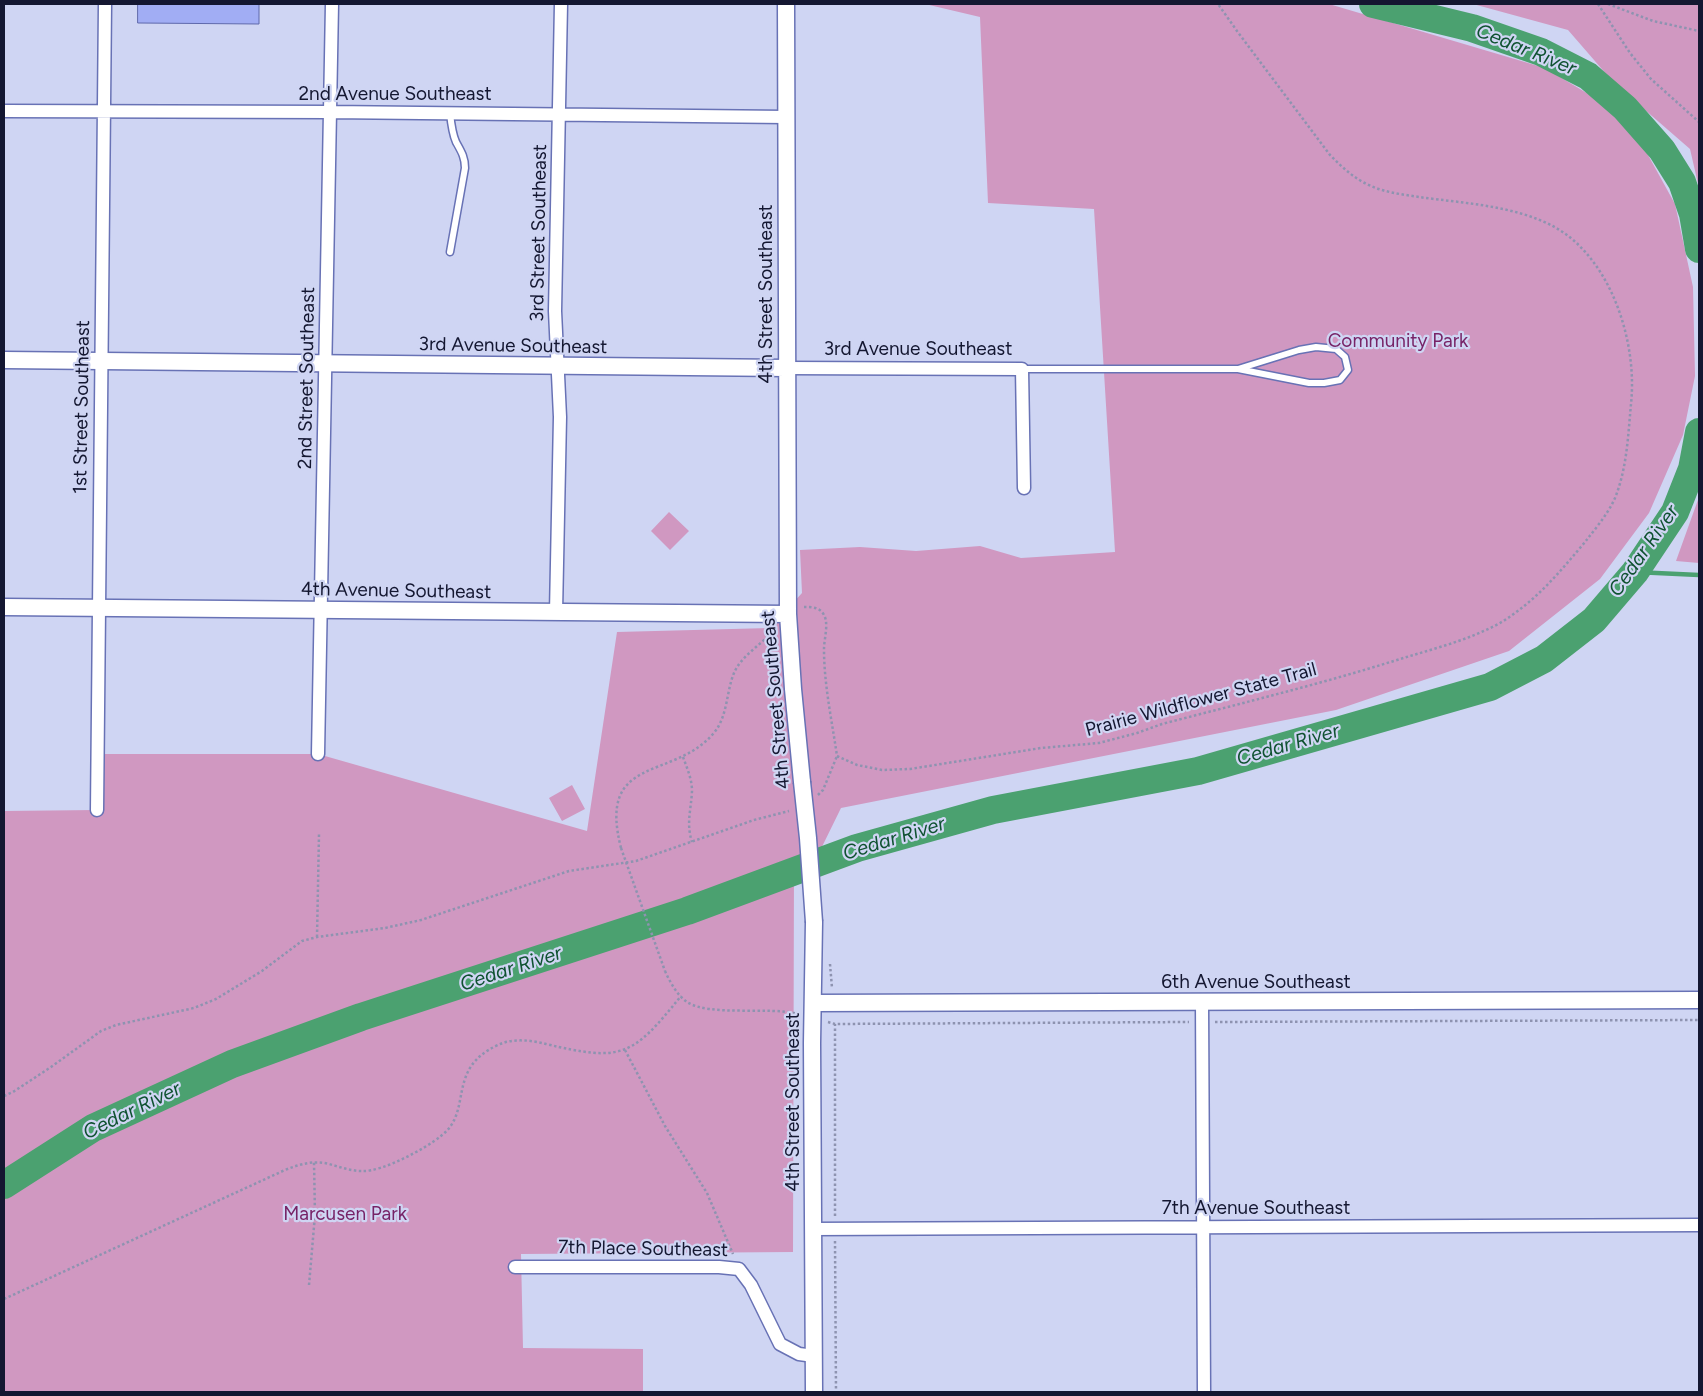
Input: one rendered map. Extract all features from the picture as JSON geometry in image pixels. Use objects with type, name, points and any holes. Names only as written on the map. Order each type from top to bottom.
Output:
[{"type":"street","name":"1st Street Southeast","points":[[96,810],[105,4]]},
{"type":"street","name":"2nd Street Southeast","points":[[318,754],[332,4]]},
{"type":"street","name":"3rd Street Southeast","points":[[556,612],[560,417],[555,311],[561,4]]},
{"type":"street","name":"4th Street Southeast","points":[[786,4],[788,614],[792,680],[808,838],[814,922],[812,1229],[814,1392]]},
{"type":"street","name":"2nd Avenue Southeast","points":[[4,111],[559,114],[786,118]]},
{"type":"street","name":"3rd Avenue Southeast","points":[[4,360],[1022,369]]},
{"type":"street","points":[[1022,369],[1024,488]]},
{"type":"street","name":"4th Avenue Southeast","points":[[4,607],[788,614]]},
{"type":"street","name":"6th Avenue Southeast","points":[[813,1011],[833,1004],[1699,1000]]},
{"type":"street","points":[[1202,1002],[1204,1392]]},
{"type":"street","name":"7th Avenue Southeast","points":[[812,1229],[1699,1225]]},
{"type":"street","name":"7th Place Southeast","points":[[515,1267],[720,1267],[739,1269],[751,1285],[780,1344],[799,1354],[814,1356]]},
{"type":"lane","points":[[450,114],[456,142],[465,158],[465,168],[450,252]]},
{"type":"lane","points":[[1022,369],[1238,369],[1309,383],[1340,380],[1348,370],[1346,357],[1336,349],[1316,347],[1298,350],[1238,369]]},
{"type":"path","name":"Prairie Wildflower State Trail","points":[[837,756],[857,765],[882,770],[910,769],[1041,748],[1099,743],[1162,724],[1340,678],[1454,642],[1498,624],[1529,604],[1557,576],[1597,527],[1614,500],[1626,461],[1633,389],[1632,368],[1623,322],[1612,295],[1592,258],[1570,238],[1543,221],[1502,209],[1384,191],[1364,183],[1348,172],[1330,155],[1218,4]]},
{"type":"path","points":[[1598,4],[1630,53],[1650,78],[1699,122]]},
{"type":"path","points":[[1608,4],[1653,21],[1699,31]]},
{"type":"path","points":[[814,800],[823,790],[837,756],[825,665],[825,617],[822,611],[816,608],[805,607],[788,614],[763,643],[743,658],[734,672],[723,716],[715,732],[700,747],[683,757],[638,774],[629,781],[620,799],[616,821],[621,848],[665,971],[680,996],[688,1003],[704,1008],[791,1012],[813,1011],[835,1024],[1699,1020]]},
{"type":"path","points":[[683,757],[692,790],[688,819],[688,831],[692,842]]},
{"type":"path","points":[[4,1096],[36,1077],[100,1031],[116,1025],[194,1008],[216,999],[262,971],[290,948],[302,941],[421,920],[569,871],[636,861],[754,820],[789,810]]},
{"type":"path","points":[[317,937],[319,834]]},
{"type":"path","points":[[830,957],[835,1024],[834,1229],[836,1392]]},
{"type":"path","points":[[4,1299],[300,1164],[314,1162],[349,1170],[373,1171],[419,1150],[442,1136],[456,1120],[464,1077],[471,1065],[483,1053],[499,1044],[525,1040],[599,1054],[625,1050],[635,1045],[658,1024],[680,996]]},
{"type":"path","points":[[625,1050],[666,1126],[707,1193],[739,1269]]},
{"type":"path","points":[[309,1285],[315,1215],[314,1162]]},
{"type":"green space","name":"Community Park","points":[[925,4],[1329,4],[1545,68],[1600,101],[1642,144],[1675,204],[1693,287],[1695,376],[1683,435],[1649,513],[1600,579],[1509,651],[1336,710],[841,808],[815,861],[794,865],[793,1252],[521,1254],[523,1348],[643,1349],[643,1392],[4,1392],[4,811],[96,810],[97,754],[318,754],[587,831],[617,632],[770,628],[802,593],[800,550],[860,547],[916,551],[980,546],[1021,558],[1115,552],[1094,209],[988,203],[980,17]]},
{"type":"green space","points":[[1473,4],[1699,4],[1699,188],[1690,149],[1614,83],[1568,30]]},
{"type":"green space","points":[[1699,497],[1699,563],[1676,561]]},
{"type":"green space","points":[[669,512],[689,531],[670,550],[651,531]]},
{"type":"green space","points":[[572,785],[585,809],[562,821],[549,798]]},
{"type":"building","points":[[138,4],[259,4],[259,24],[138,23]]},
{"type":"waterway","name":"Cedar River","points":[[1373,4],[1472,28],[1541,52],[1588,76],[1625,108],[1662,150],[1682,182],[1693,214],[1699,249]]},
{"type":"waterway","name":"Cedar River","points":[[4,1185],[93,1128],[232,1064],[361,1017],[687,911],[857,848],[993,810],[1198,771],[1490,687],[1544,659],[1594,620],[1635,572],[1675,512],[1692,469],[1699,432]]},
{"type":"waterway","points":[[1635,572],[1699,575]]},
{"type":"park label","name":"Marcusen Park","points":[[345,1214]]}]
